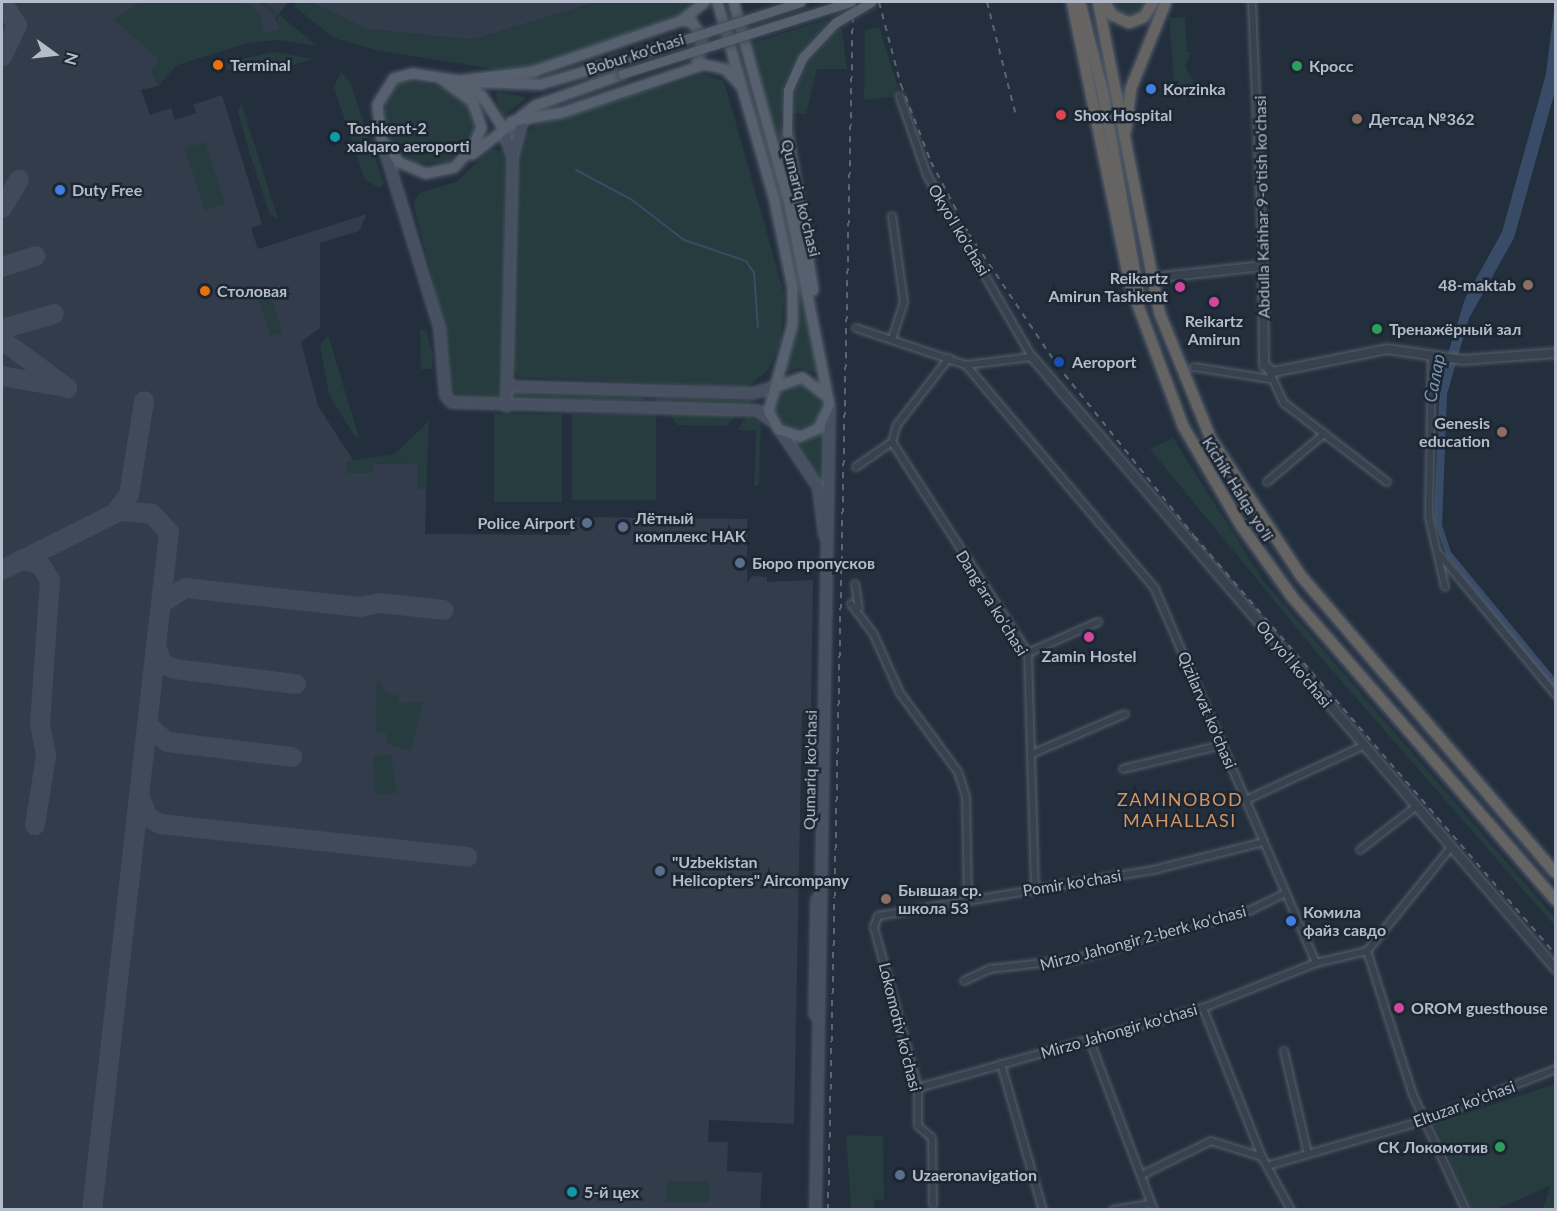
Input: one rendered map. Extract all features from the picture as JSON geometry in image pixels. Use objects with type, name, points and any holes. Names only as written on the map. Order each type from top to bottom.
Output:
[{"type":"highway","name":"Kichik Halqa yo'li","points":[[1072,2],[1142,320],[1177,416],[1265,561],[1556,901]]},
{"type":"highway","points":[[1080,2],[1119,178],[1134,283],[1152,279]]},
{"type":"highway","name":"Kichik Halqa yo'li","points":[[1098,2],[1152,279],[1168,341],[1198,412],[1272,537],[1556,873]]},
{"type":"highway","points":[[1105,2],[1115,18],[1133,22],[1153,2]]},
{"type":"highway","points":[[1125,146],[1131,88],[1166,2]]},
{"type":"main road","points":[[704,2],[681,20],[550,67],[459,80],[406,73],[389,81],[377,104],[380,135],[439,327],[446,397],[455,404],[757,411],[771,420]]},
{"type":"main road","name":"Qumariq ko'chasi","points":[[717,2],[744,89],[793,294],[792,324],[767,406],[771,420],[782,432],[815,482],[824,518],[810,1209]]},
{"type":"main road","name":"Qumariq ko'chasi","points":[[733,2],[817,331],[829,404],[815,1209]]},
{"type":"main road","name":"Bobur ko'chasi","points":[[459,80],[534,85],[618,61],[801,2]]},
{"type":"main road","name":"Bobur ko'chasi","points":[[448,171],[525,111],[622,74],[851,2]]},
{"type":"main road","points":[[817,331],[810,262],[789,151],[788,90],[815,41],[872,2]]},
{"type":"main road","points":[[681,20],[692,22],[702,38],[696,65]]},
{"type":"main road","points":[[511,121],[522,121],[696,65],[725,69],[744,89]]},
{"type":"main road","points":[[380,135],[393,158],[411,169],[448,171],[472,147],[481,119],[464,92],[440,78]]},
{"type":"main road","points":[[459,80],[482,96],[502,127],[512,156]]},
{"type":"main road","points":[[506,406],[512,156],[525,111]]},
{"type":"main road","points":[[507,387],[751,393],[774,387],[787,378],[809,378],[829,404],[814,431],[797,436],[782,432]]},
{"type":"main road","points":[[650,390],[650,409]]},
{"type":"street","name":"Abdulla Kahhar 9-o'tish ko'chasi","points":[[1252,2],[1263,266],[1264,365],[1271,374]]},
{"type":"street","name":"Okyo'l ko'chasi","points":[[900,97],[927,175],[1032,357]]},
{"type":"street","points":[[892,216],[904,302],[892,338]]},
{"type":"street","points":[[1152,279],[1263,266]]},
{"type":"street","points":[[856,328],[892,338],[966,365],[1032,357]]},
{"type":"street","points":[[1194,367],[1271,374],[1372,350],[1463,360],[1556,353]]},
{"type":"street","points":[[1432,356],[1429,517],[1446,587]]},
{"type":"street","name":"Oq yo'l ko'chasi","points":[[1032,357],[1556,969]]},
{"type":"street","points":[[856,467],[892,442],[897,424],[949,358]]},
{"type":"street","name":"Qizilarvat ko'chasi","points":[[966,365],[1155,589],[1316,963]]},
{"type":"street","points":[[1271,374],[1284,403],[1386,482]]},
{"type":"street","points":[[1267,482],[1324,434]]},
{"type":"street","name":"Dang'ara ko'chasi","points":[[892,442],[1028,653],[1034,753],[1035,890]]},
{"type":"street","points":[[1437,551],[1556,695]]},
{"type":"street","points":[[855,584],[859,608],[900,693],[958,772],[966,796],[968,900]]},
{"type":"street","points":[[851,604],[859,608]]},
{"type":"street","points":[[1028,653],[1098,622]]},
{"type":"street","points":[[1034,753],[1125,714]]},
{"type":"street","points":[[1122,769],[1222,745]]},
{"type":"street","points":[[1246,800],[1363,746]]},
{"type":"street","points":[[1360,850],[1417,806]]},
{"type":"street","name":"Pomir ko'chasi","points":[[878,916],[1153,870],[1264,842]]},
{"type":"street","points":[[1316,963],[1367,951],[1452,846]]},
{"type":"street","name":"Mirzo Jahongir 2-berk ko'chasi","points":[[964,981],[990,969],[1087,956],[1251,910],[1286,893]]},
{"type":"street","name":"Lokomotiv ko'chasi","points":[[878,916],[874,927],[918,1088],[918,1126],[932,1138],[933,1205]]},
{"type":"street","points":[[1367,951],[1426,1120],[1466,1209]]},
{"type":"street","name":"Mirzo Jahongir ko'chasi","points":[[918,1088],[1203,1008],[1316,963]]},
{"type":"street","points":[[1203,1008],[1262,1158],[1291,1209]]},
{"type":"street","points":[[1090,1041],[1144,1174],[1153,1207],[1113,1209]]},
{"type":"street","points":[[1284,1051],[1308,1154]]},
{"type":"street","points":[[1001,1064],[1043,1209]]},
{"type":"street","name":"Eltuzar ko'chasi","points":[[1267,1166],[1426,1120],[1556,1069]]},
{"type":"street","points":[[1144,1174],[1211,1141],[1262,1158]]},
{"type":"shaded area","points":[[2,2],[288,2],[275,18],[281,29],[177,65],[158,86],[141,90],[150,115],[171,108],[175,120],[196,113],[193,105],[222,95],[262,224],[251,228],[258,249],[367,214],[359,231],[320,243],[320,328],[301,342],[318,406],[353,460],[346,463],[427,464],[425,534],[570,535],[570,517],[747,519],[747,583],[752,576],[767,577],[767,582],[813,580],[811,712],[802,713],[794,1124],[709,1120],[708,1142],[728,1142],[727,1171],[762,1173],[760,1209],[2,1210]]},
{"type":"shaded area","points":[[310,2],[597,2],[472,40],[367,29]]},
{"type":"green space","points":[[141,2],[245,2],[260,13],[264,33],[280,29],[276,16],[259,2],[264,2],[317,46],[278,40],[248,43],[177,65],[158,86],[151,71],[159,60],[114,19]]},
{"type":"green space","points":[[298,2],[310,2],[368,29],[472,40],[597,2],[697,2],[683,13],[535,66],[494,69],[375,50],[334,38],[294,6]]},
{"type":"green space","points":[[723,2],[776,174],[819,374],[800,368],[783,372],[796,332],[798,294],[771,173]]},
{"type":"green space","points":[[1108,2],[1147,2],[1138,13],[1118,17]]},
{"type":"green space","points":[[1185,17],[1187,52],[1191,52],[1185,67],[1193,81],[1186,100],[1175,95],[1169,18]]},
{"type":"green space","points":[[825,20],[842,30],[847,69],[817,69],[806,114],[780,112],[785,177],[749,44]]},
{"type":"green space","points":[[879,27],[901,96],[864,100],[865,30]]},
{"type":"green space","points":[[274,52],[313,59],[263,74],[259,60],[227,70],[225,63]]},
{"type":"green space","points":[[341,72],[350,82],[384,184],[379,188],[365,180],[334,87]]},
{"type":"green space","points":[[704,74],[724,81],[784,294],[781,341],[768,370],[748,387],[517,377],[511,362],[517,154],[522,138],[534,126]]},
{"type":"green space","points":[[409,80],[455,90],[466,99],[475,131],[448,162],[414,163],[391,143],[384,116],[387,95],[397,83]]},
{"type":"green space","points":[[499,92],[525,99],[503,117],[495,95]]},
{"type":"green space","points":[[241,102],[278,219],[270,215],[248,148],[238,112]]},
{"type":"green space","points":[[205,142],[225,204],[205,210],[185,148]]},
{"type":"green space","points":[[491,149],[502,151],[505,160],[502,394],[495,399],[460,398],[451,390],[445,328],[413,202],[420,193],[456,182]]},
{"type":"green space","points":[[270,295],[282,332],[271,336],[259,299]]},
{"type":"green space","points":[[426,329],[433,355],[432,369],[421,369],[420,330]]},
{"type":"green space","points":[[328,335],[359,437],[356,438],[329,395],[320,346]]},
{"type":"green space","points":[[798,382],[814,389],[821,405],[814,421],[798,428],[782,421],[775,405],[782,389]]},
{"type":"green space","points":[[515,393],[641,397],[644,400],[514,400]]},
{"type":"green space","points":[[656,397],[751,400],[751,406],[656,403]]},
{"type":"green space","points":[[738,413],[727,426],[677,425],[670,414]]},
{"type":"green space","points":[[494,414],[562,414],[562,502],[494,502]]},
{"type":"green space","points":[[572,414],[656,414],[656,500],[572,500]]},
{"type":"green space","points":[[747,416],[761,422],[759,486],[754,486],[756,431],[737,430]]},
{"type":"green space","points":[[429,421],[426,489],[417,489],[417,464],[373,463],[372,473],[346,473],[346,463],[353,460],[395,454]]},
{"type":"green space","points":[[824,431],[824,477],[821,479],[792,441],[808,440]]},
{"type":"green space","points":[[1173,438],[1263,580],[1555,918],[1555,926],[1318,654],[1150,449]]},
{"type":"green space","points":[[377,677],[386,693],[399,696],[398,704],[423,701],[411,751],[387,744],[386,733],[376,732]]},
{"type":"green space","points":[[391,755],[397,793],[375,794],[374,756]]},
{"type":"green space","name":"СК Локомотив","points":[[1555,1084],[1555,1209],[1543,1209],[1550,1186],[1497,1209],[1472,1209],[1434,1124]]},
{"type":"green space","points":[[846,1135],[883,1136],[884,1199],[874,1200],[875,1209],[851,1209]]},
{"type":"green space","points":[[666,1181],[709,1181],[709,1202],[666,1202]]},
{"type":"water","name":"Салар","points":[[1555,2],[1555,91],[1514,238],[1469,318],[1447,394],[1442,525],[1451,552],[1555,678],[1555,690],[1446,555],[1434,520],[1440,379],[1465,299],[1502,232],[1546,74]]},
{"type":"waterway","points":[[576,170],[632,200],[684,240],[746,261],[754,273],[758,327]]},
{"type":"taxiway","points":[[2,2],[17,25],[2,57]]},
{"type":"taxiway","points":[[2,208],[19,180]]},
{"type":"taxiway","points":[[2,267],[35,256]]},
{"type":"taxiway","points":[[2,329],[54,314]]},
{"type":"taxiway","points":[[2,340],[67,388]]},
{"type":"taxiway","points":[[2,376],[58,386]]},
{"type":"taxiway","points":[[115,513],[129,495],[144,401]]},
{"type":"taxiway","points":[[2,570],[120,511],[152,514],[169,532],[92,1210]]},
{"type":"taxiway","points":[[21,560],[40,564],[50,580],[40,724],[46,756],[35,825]]},
{"type":"taxiway","points":[[162,603],[185,588],[360,607],[380,603],[444,610]]},
{"type":"taxiway","points":[[157,649],[162,663],[175,669],[296,684]]},
{"type":"taxiway","points":[[148,726],[167,742],[292,757]]},
{"type":"taxiway","points":[[140,797],[148,817],[160,824],[467,857]]},
{"type":"railway","points":[[828,1210],[853,2]]},
{"type":"railway","points":[[879,2],[901,85],[931,162],[969,234],[1057,365],[1194,536],[1556,955]]},
{"type":"railway","points":[[987,2],[1016,116]]},
{"type":"place","name":"Terminal","points":[[218,65]]},
{"type":"place","name":"Кросс","points":[[1297,66]]},
{"type":"place","name":"Korzinka","points":[[1151,89]]},
{"type":"place","name":"Shox Hospital","points":[[1061,115]]},
{"type":"place","name":"Детсад №362","points":[[1357,119]]},
{"type":"place","name":"Toshkent-2 xalqaro aeroporti","points":[[335,137]]},
{"type":"place","name":"Duty Free","points":[[60,190]]},
{"type":"place","name":"48-maktab","points":[[1528,285]]},
{"type":"place","name":"Reikartz Amirun Tashkent","points":[[1180,287]]},
{"type":"place","name":"Столовая","points":[[205,291]]},
{"type":"place","name":"Reikartz Amirun","points":[[1214,302]]},
{"type":"place","name":"Тренажёрный зал","points":[[1377,329]]},
{"type":"place","name":"Aeroport","points":[[1059,362]]},
{"type":"place","name":"Genesis education","points":[[1502,432]]},
{"type":"place","name":"Police Airport","points":[[587,523]]},
{"type":"place","name":"Лётный комплекс НАК","points":[[623,527]]},
{"type":"place","name":"Бюро пропусков","points":[[740,563]]},
{"type":"place","name":"Zamin Hostel","points":[[1089,637]]},
{"type":"place","name":"\"Uzbekistan Helicopters\" Aircompany","points":[[660,871]]},
{"type":"place","name":"Бывшая ср. школа 53","points":[[886,899]]},
{"type":"place","name":"Комила файз савдо","points":[[1291,921]]},
{"type":"place","name":"OROM guesthouse","points":[[1399,1008]]},
{"type":"place","name":"СК Локомотив","points":[[1500,1147]]},
{"type":"place","name":"Uzaeronavigation","points":[[900,1175]]},
{"type":"place","name":"5-й цех","points":[[572,1192]]},
{"type":"district","name":"ZAMINOBOD MAHALLASI","points":[[1180,810]]}]
